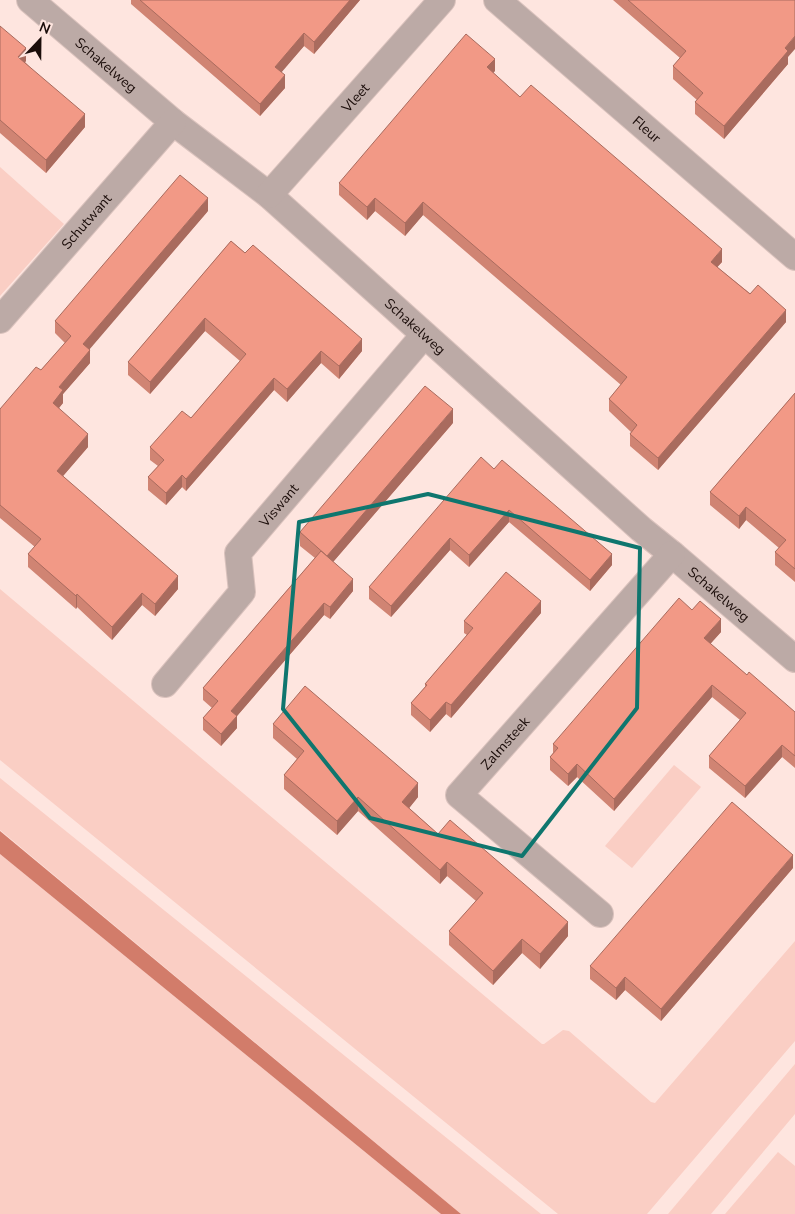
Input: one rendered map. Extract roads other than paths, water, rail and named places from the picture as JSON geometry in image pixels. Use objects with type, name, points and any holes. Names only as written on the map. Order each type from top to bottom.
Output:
[{"type":"street","name":"Schakelweg","points":[[30,0],[173,122],[269,195],[634,523],[795,658]]},
{"type":"street","name":"Vleet","points":[[269,195],[442,0]]},
{"type":"street","name":"Fleur","points":[[498,0],[795,257]]},
{"type":"street","name":"Schutwant","points":[[0,320],[173,122]]},
{"type":"street","name":"Viswant","points":[[165,684],[242,592],[238,552],[424,335]]},
{"type":"street","name":"Zalmsteek","points":[[600,914],[459,795],[672,554]]}]
